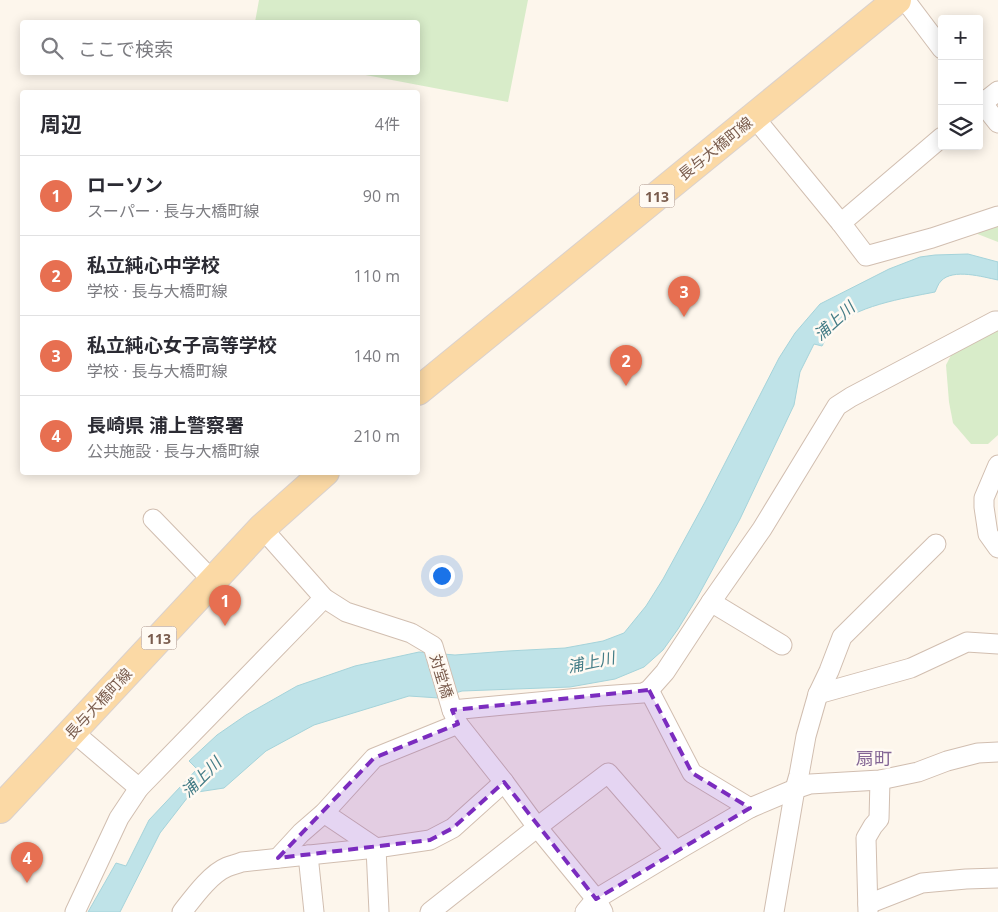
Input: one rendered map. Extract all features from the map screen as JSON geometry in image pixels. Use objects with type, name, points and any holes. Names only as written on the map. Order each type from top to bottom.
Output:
[{"type":"main road","name":"長与大橋町線","points":[[420,389],[897,0]]},
{"type":"main road","name":"長与大橋町線","points":[[0,809],[262,528],[322,475]]},
{"type":"street","points":[[905,0],[938,44]]},
{"type":"street","points":[[983,101],[998,90]]},
{"type":"street","points":[[982,105],[998,122]]},
{"type":"street","points":[[754,117],[866,256],[932,238],[998,216]]},
{"type":"street","points":[[840,223],[938,141]]},
{"type":"street","points":[[278,858],[374,758],[454,713],[643,693],[649,690],[664,672],[762,529],[837,406],[994,321],[998,321]]},
{"type":"street","points":[[998,465],[984,498],[991,508],[988,534],[998,548]]},
{"type":"street","points":[[152,519],[213,581]]},
{"type":"street","points":[[75,912],[119,818],[139,788],[324,598],[262,528]]},
{"type":"street","points":[[774,912],[806,736],[818,694],[842,637],[936,544]]},
{"type":"street","name":"対堂橋","points":[[324,598],[346,612],[411,634],[433,646],[454,713]]},
{"type":"street","points":[[711,602],[782,645]]},
{"type":"street","points":[[818,694],[911,668],[967,642],[998,644]]},
{"type":"street","points":[[649,690],[692,773],[750,808]]},
{"type":"street","points":[[454,713],[595,908],[676,851],[750,808],[795,789],[810,784],[880,780],[918,772],[978,752],[998,752]]},
{"type":"street","points":[[72,731],[139,788]]},
{"type":"street","points":[[430,912],[608,773],[676,851]]},
{"type":"street","points":[[880,780],[879,819],[866,838],[868,908],[922,883],[998,878]]},
{"type":"street","points":[[182,912],[214,876],[226,867],[242,862],[376,848],[430,840],[453,828],[504,782]]},
{"type":"street","points":[[324,812],[376,848]]},
{"type":"street","points":[[376,848],[379,912]]},
{"type":"street","points":[[308,855],[314,912]]},
{"type":"highlighted area","points":[[649,690],[692,773],[750,808],[596,899],[504,782],[453,828],[430,840],[278,858],[374,758],[458,724],[452,710]]},
{"type":"green space","points":[[259,0],[528,0],[508,102],[366,75],[420,75],[420,20],[255,20]]},
{"type":"green space","points":[[998,222],[998,242],[975,233]]},
{"type":"green space","points":[[998,312],[998,435],[988,444],[971,444],[953,423],[946,365],[965,328]]},
{"type":"water","name":"浦上川","points":[[968,254],[998,262],[998,280],[968,274],[946,277],[940,282],[935,292],[880,304],[852,315],[832,330],[822,346],[814,344],[800,372],[794,405],[740,519],[678,629],[663,650],[644,667],[615,679],[570,687],[462,691],[439,698],[409,696],[314,725],[266,751],[224,788],[191,793],[160,833],[120,912],[88,912],[116,863],[126,866],[149,820],[197,769],[189,761],[217,735],[246,715],[297,686],[355,666],[419,652],[455,655],[565,648],[603,641],[624,633],[646,606],[663,579],[779,358],[795,333],[820,304],[889,269],[920,257]]},
{"type":"place","name":"私立純心女子高等学校","points":[[684,317]]},
{"type":"place","name":"私立純心中学校","points":[[626,386]]},
{"type":"place","name":"ローソン","points":[[225,626]]},
{"type":"place","name":"長崎県 浦上警察署","points":[[27,883]]},
{"type":"district","name":"扇町","points":[[874,758]]}]
